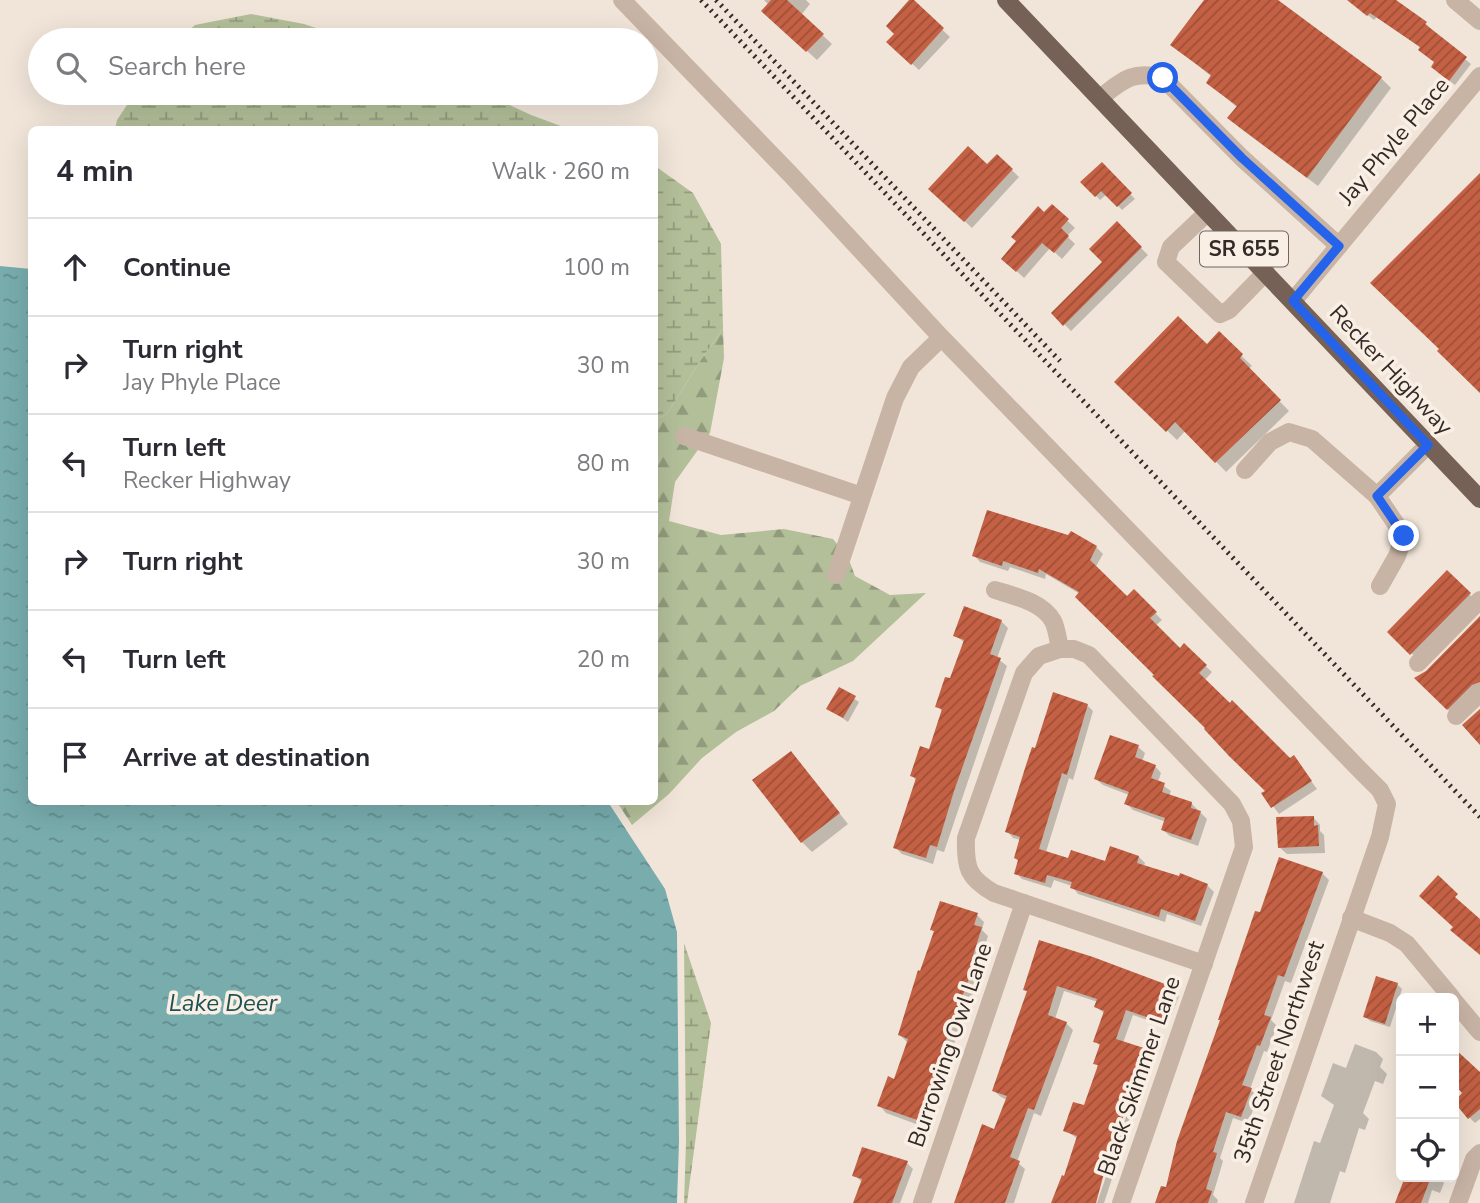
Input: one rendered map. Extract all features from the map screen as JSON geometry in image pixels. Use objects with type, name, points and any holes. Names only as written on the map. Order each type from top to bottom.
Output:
[{"type":"main road","name":"Recker Highway","points":[[1006,0],[1480,499]]},
{"type":"street","name":"35th Street Northwest","points":[[622,0],[649,28]]},
{"type":"street","points":[[1455,0],[1480,21]]},
{"type":"street","name":"35th Street Northwest","points":[[658,37],[792,176],[941,338],[1380,790],[1387,804],[1386,815],[1254,1203]]},
{"type":"street","points":[[1100,98],[1126,77],[1147,74],[1163,78],[1242,158],[1339,246]]},
{"type":"street","name":"Jay Phyle Place","points":[[1293,301],[1480,76]]},
{"type":"street","points":[[1208,212],[1171,247],[1166,262],[1220,314],[1229,310],[1266,272]]},
{"type":"street","points":[[836,575],[895,398],[911,367],[941,338]]},
{"type":"street","points":[[1245,470],[1269,442],[1289,432],[1312,439],[1377,496],[1404,536],[1397,556],[1380,586]]},
{"type":"street","points":[[684,436],[862,496]]},
{"type":"street","points":[[1377,496],[1428,445]]},
{"type":"street","points":[[1480,586],[1418,656],[1480,600]]},
{"type":"street","points":[[995,590],[1028,601],[1044,611],[1053,620],[1060,649]]},
{"type":"street","name":"Black Skimmer Lane","points":[[1121,1203],[1204,964],[1244,847],[1241,821],[1232,804],[1089,655],[1074,649],[1060,649],[1039,656],[1024,673],[966,838],[966,863],[977,883],[995,893],[1204,964]]},
{"type":"street","points":[[1456,716],[1480,693]]},
{"type":"street","name":"Burrowing Owl Lane","points":[[922,1203],[1024,903]]},
{"type":"street","points":[[1351,918],[1390,933],[1407,944],[1448,993]]},
{"type":"street","points":[[1459,1006],[1480,1032]]},
{"type":"street","points":[[1458,1203],[1474,1159],[1480,1153]]},
{"type":"green space","points":[[251,14],[316,28],[192,28],[195,25]]},
{"type":"green space","points":[[127,105],[510,105],[561,126],[116,126]]},
{"type":"green space","points":[[658,168],[693,193],[721,244],[723,329],[667,414],[658,418]]},
{"type":"green space","points":[[723,329],[724,358],[710,433],[675,482],[669,521],[721,535],[784,529],[833,539],[848,557],[855,576],[890,595],[926,593],[853,661],[800,686],[774,711],[736,732],[702,758],[658,803],[658,418],[667,414]]},
{"type":"green space","points":[[619,805],[656,805],[632,825]]},
{"type":"green space","points":[[684,943],[711,1023],[687,1203],[684,1203]]},
{"type":"water","name":"Lake Deer","points":[[0,266],[28,269],[28,805],[610,805],[665,889],[677,932],[679,1142],[677,1203],[0,1203]]},
{"type":"building","points":[[771,0],[787,0],[824,34],[806,52],[761,11]]},
{"type":"building","points":[[909,0],[914,0],[944,28],[911,65],[886,42],[894,34],[886,26]]},
{"type":"building","points":[[1204,0],[1278,0],[1382,77],[1307,178],[1227,118],[1237,106],[1206,83],[1211,75],[1170,45]]},
{"type":"building","points":[[1347,0],[1396,0],[1427,22],[1425,24],[1467,57],[1449,81],[1431,67],[1434,62],[1418,50],[1420,47],[1370,13],[1367,16]]},
{"type":"building","points":[[968,146],[987,164],[997,154],[1013,169],[964,222],[928,189]]},
{"type":"building","points":[[1102,162],[1132,193],[1117,207],[1101,191],[1095,197],[1080,182]]},
{"type":"building","points":[[1480,173],[1480,393],[1437,351],[1439,349],[1370,283]]},
{"type":"building","points":[[1052,204],[1069,219],[1061,228],[1069,236],[1054,253],[1042,243],[1016,272],[1001,259],[1016,241],[1011,237],[1038,206],[1044,212]]},
{"type":"building","points":[[1117,221],[1142,247],[1063,326],[1051,313],[1102,262],[1089,249]]},
{"type":"building","points":[[1178,316],[1207,344],[1219,331],[1243,354],[1240,358],[1281,400],[1215,463],[1175,422],[1166,432],[1114,382]]},
{"type":"building","points":[[987,510],[1068,535],[1071,531],[1097,546],[1090,560],[1127,596],[1134,589],[1157,612],[1150,618],[1180,648],[1184,643],[1207,665],[1199,673],[1230,703],[1232,700],[1290,758],[1294,755],[1312,781],[1271,808],[1261,793],[1265,791],[1075,597],[1079,592],[1039,569],[1038,573],[1003,561],[1002,566],[972,556]]},
{"type":"building","points":[[1447,570],[1471,593],[1410,655],[1387,632]]},
{"type":"building","points":[[964,606],[1002,620],[990,654],[1001,658],[937,847],[930,845],[926,858],[893,848],[916,778],[910,776],[920,746],[929,749],[942,709],[935,707],[945,677],[950,678],[964,640],[953,636]]},
{"type":"building","points":[[1480,616],[1480,682],[1472,685],[1447,710],[1414,678],[1426,671]]},
{"type":"building","points":[[839,687],[856,696],[843,718],[826,709]]},
{"type":"building","points":[[1053,692],[1088,704],[1067,775],[1062,773],[1039,849],[1068,858],[1071,850],[1105,861],[1110,846],[1139,856],[1137,863],[1179,876],[1180,873],[1208,884],[1195,921],[1161,909],[1159,917],[1070,888],[1072,882],[1047,875],[1045,883],[1014,874],[1018,860],[1014,858],[1020,837],[1005,832]]},
{"type":"building","points":[[1480,709],[1480,745],[1462,725]]},
{"type":"building","points":[[1110,735],[1139,745],[1135,757],[1156,765],[1151,778],[1165,783],[1162,792],[1192,802],[1191,808],[1201,811],[1191,840],[1161,830],[1165,818],[1124,804],[1129,792],[1094,779]]},
{"type":"building","points":[[791,751],[840,813],[801,843],[752,780]]},
{"type":"building","points":[[1314,816],[1314,826],[1318,825],[1319,846],[1278,848],[1276,817]]},
{"type":"building","points":[[1279,857],[1323,872],[1284,977],[1278,975],[1264,1015],[1271,1017],[1242,1085],[1252,1088],[1241,1117],[1226,1112],[1213,1152],[1217,1153],[1206,1189],[1212,1191],[1208,1203],[1155,1203],[1161,1186],[1166,1187],[1177,1141],[1255,911],[1260,912]]},
{"type":"building","points":[[1438,875],[1458,894],[1455,897],[1480,919],[1480,955],[1450,930],[1453,927],[1419,896]]},
{"type":"building","points":[[940,901],[978,913],[974,925],[982,927],[972,959],[976,960],[940,1056],[944,1058],[920,1121],[877,1106],[888,1076],[894,1079],[908,1039],[898,1035],[918,970],[920,971],[934,931],[930,930]]},
{"type":"building","points":[[1039,940],[1173,987],[1161,1022],[1126,1010],[1116,1039],[1147,1049],[1106,1166],[1096,1203],[1051,1203],[1062,1175],[1064,1176],[1077,1136],[1063,1131],[1073,1102],[1084,1105],[1098,1065],[1093,1064],[1100,1044],[1093,1042],[1104,1011],[1094,1007],[1097,999],[1057,986],[1048,1015],[1067,1022],[1034,1110],[1028,1108],[1010,1157],[1020,1161],[1005,1203],[954,1203],[982,1124],[994,1129],[1007,1096],[992,1091],[1027,991],[1023,990]]},
{"type":"building","points":[[1376,976],[1398,983],[1385,1024],[1363,1017]]},
{"type":"building","points":[[1459,1053],[1480,1072],[1480,1109],[1468,1119],[1459,1108],[1459,1096],[1462,1093],[1459,1090]]},
{"type":"building","points":[[862,1147],[908,1161],[892,1203],[853,1203],[862,1179],[852,1176]]},
{"type":"building","points":[[1403,1182],[1429,1182],[1421,1203],[1395,1203]]},
{"type":"railway","points":[[701,0],[1480,817]]},
{"type":"railway","points":[[716,0],[1060,361]]},
{"type":"route","points":[[1163,78],[1242,158],[1339,246],[1293,301],[1428,445],[1377,496],[1404,536]]}]
